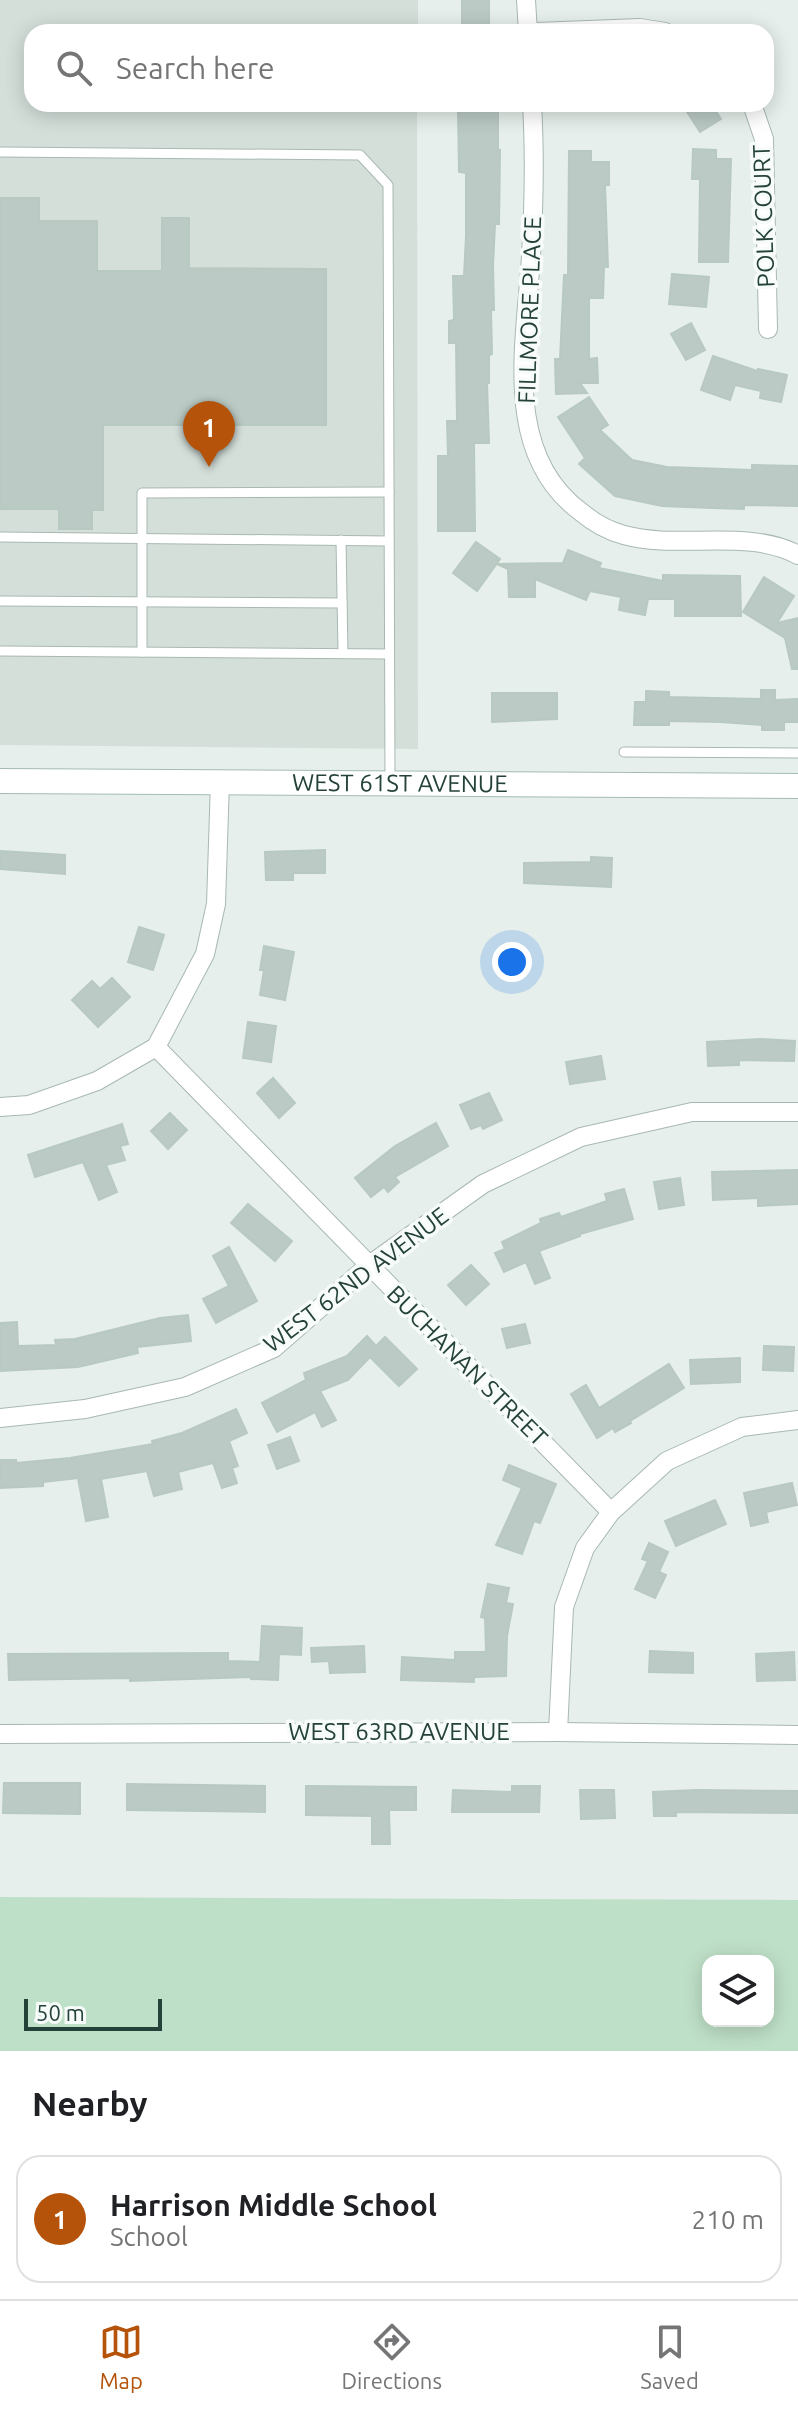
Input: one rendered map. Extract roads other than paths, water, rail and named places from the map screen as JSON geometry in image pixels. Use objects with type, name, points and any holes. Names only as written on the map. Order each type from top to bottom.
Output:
[{"type":"main road","name":"WEST 61ST AVENUE","points":[[0,781],[798,786]]},
{"type":"street","points":[[526,0],[528,24]]},
{"type":"street","name":"FILLMORE PLACE","points":[[532,112],[535,191],[523,400],[534,450],[547,479],[569,504],[593,521],[622,535],[659,541],[756,543],[798,555]]},
{"type":"street","name":"POLK COURT","points":[[755,112],[764,139],[768,329]]},
{"type":"street","points":[[0,1107],[29,1105],[97,1081],[156,1047],[205,954],[216,904],[220,781]]},
{"type":"street","name":"BUCHANAN STREET","points":[[156,1047],[611,1512]]},
{"type":"street","name":"WEST 62ND AVENUE","points":[[0,1418],[85,1409],[185,1387],[274,1348],[368,1266],[483,1184],[581,1137],[692,1112],[798,1112]]},
{"type":"street","points":[[558,1732],[564,1607],[585,1548],[611,1512],[667,1461],[742,1427],[798,1420]]},
{"type":"street","name":"WEST 63RD AVENUE","points":[[0,1734],[558,1732],[798,1735]]},
{"type":"lane","points":[[0,152],[360,155],[388,185],[390,783]]},
{"type":"lane","points":[[142,652],[142,493],[389,492]]},
{"type":"lane","points":[[0,537],[389,541]]},
{"type":"lane","points":[[341,540],[343,653]]},
{"type":"lane","points":[[0,601],[342,603]]},
{"type":"lane","points":[[0,651],[389,654]]},
{"type":"lane","points":[[624,752],[798,753]]},
{"type":"place","name":"Harrison Middle School","points":[[209,467]]}]
